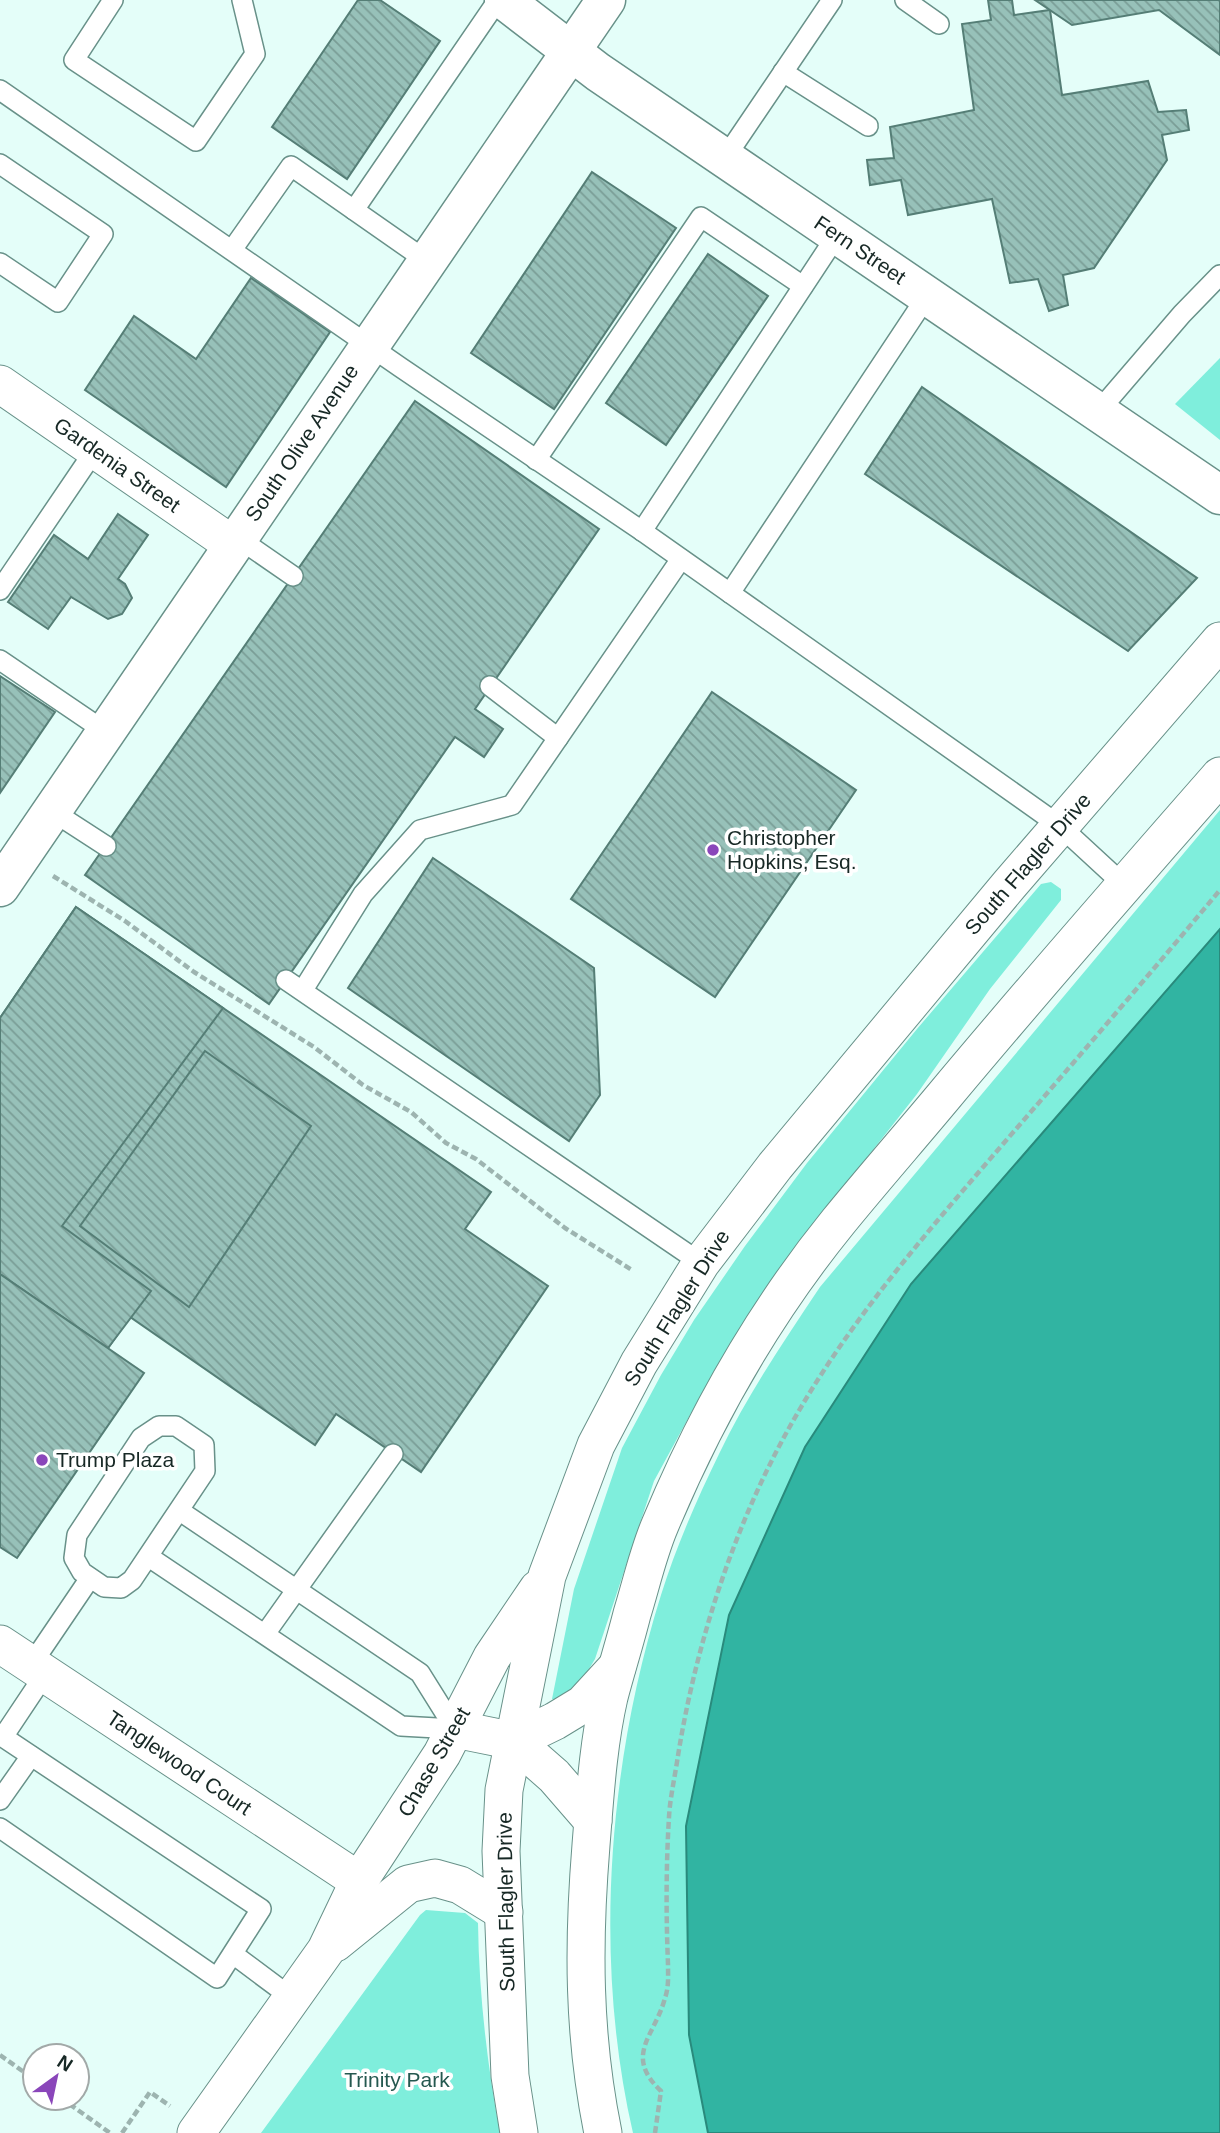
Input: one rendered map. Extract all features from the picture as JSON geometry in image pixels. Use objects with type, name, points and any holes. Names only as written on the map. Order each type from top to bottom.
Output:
[{"type":"street","name":"Fern Street","points":[[504,0],[570,52],[1220,495]]},
{"type":"street","name":"South Olive Avenue","points":[[0,887],[606,0]]},
{"type":"street","name":"Gardenia Street","points":[[0,384],[236,541]]},
{"type":"street","name":"South Flagler Drive","points":[[519,2133],[510,2076],[501,1851],[504,1790],[547,1577],[596,1445],[639,1363],[701,1263],[820,1112],[1060,826],[1220,641]]},
{"type":"street","points":[[603,2133],[594,2088],[586,2015],[586,1908],[593,1821],[609,1701],[658,1530],[674,1494],[718,1404],[770,1317],[836,1224],[1220,776]]},
{"type":"street","name":"Chase Street","points":[[195,2133],[326,1950],[359,1881],[409,1807],[455,1729],[492,1657],[547,1577]]},
{"type":"street","name":"Tanglewood Court","points":[[0,1644],[359,1881]]},
{"type":"street","points":[[514,1741],[583,1704],[618,1666]]},
{"type":"street","points":[[455,1729],[514,1741],[554,1776],[593,1821]]},
{"type":"street","name":"Chase Street","points":[[326,1950],[408,1884],[435,1878],[460,1885],[504,1912]]},
{"type":"lane","points":[[113,0],[74,60],[196,141],[255,54],[242,0]]},
{"type":"lane","points":[[354,209],[498,0]]},
{"type":"lane","points":[[725,159],[832,0]]},
{"type":"lane","points":[[905,0],[939,24]]},
{"type":"lane","points":[[783,72],[868,126]]},
{"type":"lane","points":[[0,90],[642,531],[1060,826],[1124,885]]},
{"type":"lane","points":[[0,164],[103,234],[58,302],[0,263]]},
{"type":"lane","points":[[232,250],[291,166],[427,261]]},
{"type":"lane","points":[[536,460],[701,217],[803,286]]},
{"type":"lane","points":[[642,531],[837,235]]},
{"type":"lane","points":[[1097,413],[1182,313],[1220,275]]},
{"type":"lane","points":[[730,593],[927,296]]},
{"type":"lane","points":[[0,590],[96,450]]},
{"type":"lane","points":[[236,541],[293,576]]},
{"type":"lane","points":[[681,559],[512,805],[420,830],[363,894],[295,985],[701,1263]]},
{"type":"lane","points":[[0,660],[106,732]]},
{"type":"lane","points":[[490,686],[558,738]]},
{"type":"lane","points":[[52,811],[106,845]]},
{"type":"lane","points":[[159,1426],[176,1426],[204,1445],[205,1471],[149,1557],[132,1580],[121,1588],[104,1587],[82,1573],[74,1558],[76,1535],[141,1438],[159,1426]]},
{"type":"lane","points":[[265,1634],[393,1454]]},
{"type":"lane","points":[[180,1511],[420,1673],[455,1729]]},
{"type":"lane","points":[[149,1557],[401,1726],[455,1729]]},
{"type":"lane","points":[[0,1828],[217,1978],[261,1909],[2,1736],[90,1578]]},
{"type":"lane","points":[[0,1800],[31,1756]]},
{"type":"lane","points":[[233,1954],[292,1998]]},
{"type":"path","points":[[45,871],[125,921],[205,979],[314,1047],[363,1085],[411,1112],[446,1143],[476,1159],[565,1228],[632,1270]]},
{"type":"path","points":[[655,2133],[661,2091],[644,2069],[642,2056],[646,2040],[665,2000],[668,1979],[666,1907],[669,1815],[684,1716],[707,1624],[759,1488],[799,1412],[830,1362],[879,1294],[933,1225],[1220,890]]},
{"type":"path","points":[[0,2055],[21,2070]]},
{"type":"path","points":[[81,2112],[110,2133]]},
{"type":"green space","points":[[1220,358],[1220,440],[1175,404]]},
{"type":"green space","points":[[1220,810],[1220,929],[911,1284],[805,1447],[729,1615],[686,1826],[689,2035],[708,2133],[633,2133],[613,2000],[610,1931],[618,1794],[643,1660],[667,1577],[695,1506],[742,1411],[820,1287]]},
{"type":"green space","points":[[1051,882],[1061,889],[1061,900],[990,989],[917,1094],[787,1259],[714,1371],[654,1481],[595,1659],[583,1679],[562,1703],[552,1699],[574,1589],[622,1448],[694,1320],[807,1163],[1041,884]]},
{"type":"green space","name":"Trinity Park","points":[[426,1910],[465,1913],[478,1923],[484,2029],[500,2133],[261,2133],[420,1915]]},
{"type":"shaded area","points":[[1220,929],[1220,2133],[708,2133],[689,2035],[686,1826],[729,1615],[805,1447],[911,1284]]},
{"type":"building","points":[[358,0],[380,0],[440,41],[347,179],[272,127]]},
{"type":"building","points":[[988,0],[1012,0],[1014,15],[1050,10],[1062,95],[1148,81],[1158,112],[1186,110],[1189,130],[1162,135],[1167,160],[1094,268],[1063,275],[1068,305],[1049,311],[1038,279],[1010,283],[992,199],[908,215],[901,180],[870,185],[867,160],[894,158],[890,127],[974,110],[962,24],[991,20]]},
{"type":"building","points":[[1035,0],[1220,0],[1220,55],[1159,10],[1072,25]]},
{"type":"building","points":[[592,172],[676,228],[554,409],[471,353]]},
{"type":"building","points":[[708,254],[768,296],[666,445],[606,403]]},
{"type":"building","points":[[251,278],[330,332],[226,487],[85,390],[134,316],[196,359]]},
{"type":"building","points":[[922,387],[1197,578],[1128,651],[865,474]]},
{"type":"building","points":[[415,401],[599,529],[475,709],[503,729],[484,757],[455,737],[269,1004],[85,875]]},
{"type":"building","points":[[118,514],[148,535],[118,579],[125,584],[132,598],[122,614],[108,619],[71,597],[48,629],[8,602],[54,535],[88,559]]},
{"type":"building","points":[[0,676],[55,712],[0,793]]},
{"type":"building","points":[[712,692],[856,790],[715,997],[571,899]]},
{"type":"building","points":[[433,858],[594,968],[600,1095],[569,1141],[348,988]]},
{"type":"building","points":[[76,907],[491,1192],[465,1229],[548,1286],[421,1472],[336,1414],[315,1445],[130,1317],[108,1348],[0,1274],[0,1018]]},
{"type":"building","points":[[76,907],[223,1008],[62,1226],[151,1291],[108,1348],[0,1274],[0,1018]]},
{"type":"building","points":[[205,1051],[311,1126],[189,1307],[80,1226]]},
{"type":"building","name":"Trump Plaza","points":[[0,1274],[144,1373],[17,1558],[0,1547]]},
{"type":"place","name":"Christopher Hopkins, Esq.","points":[[713,850]]},
{"type":"place","name":"Trump Plaza","points":[[42,1460]]}]
